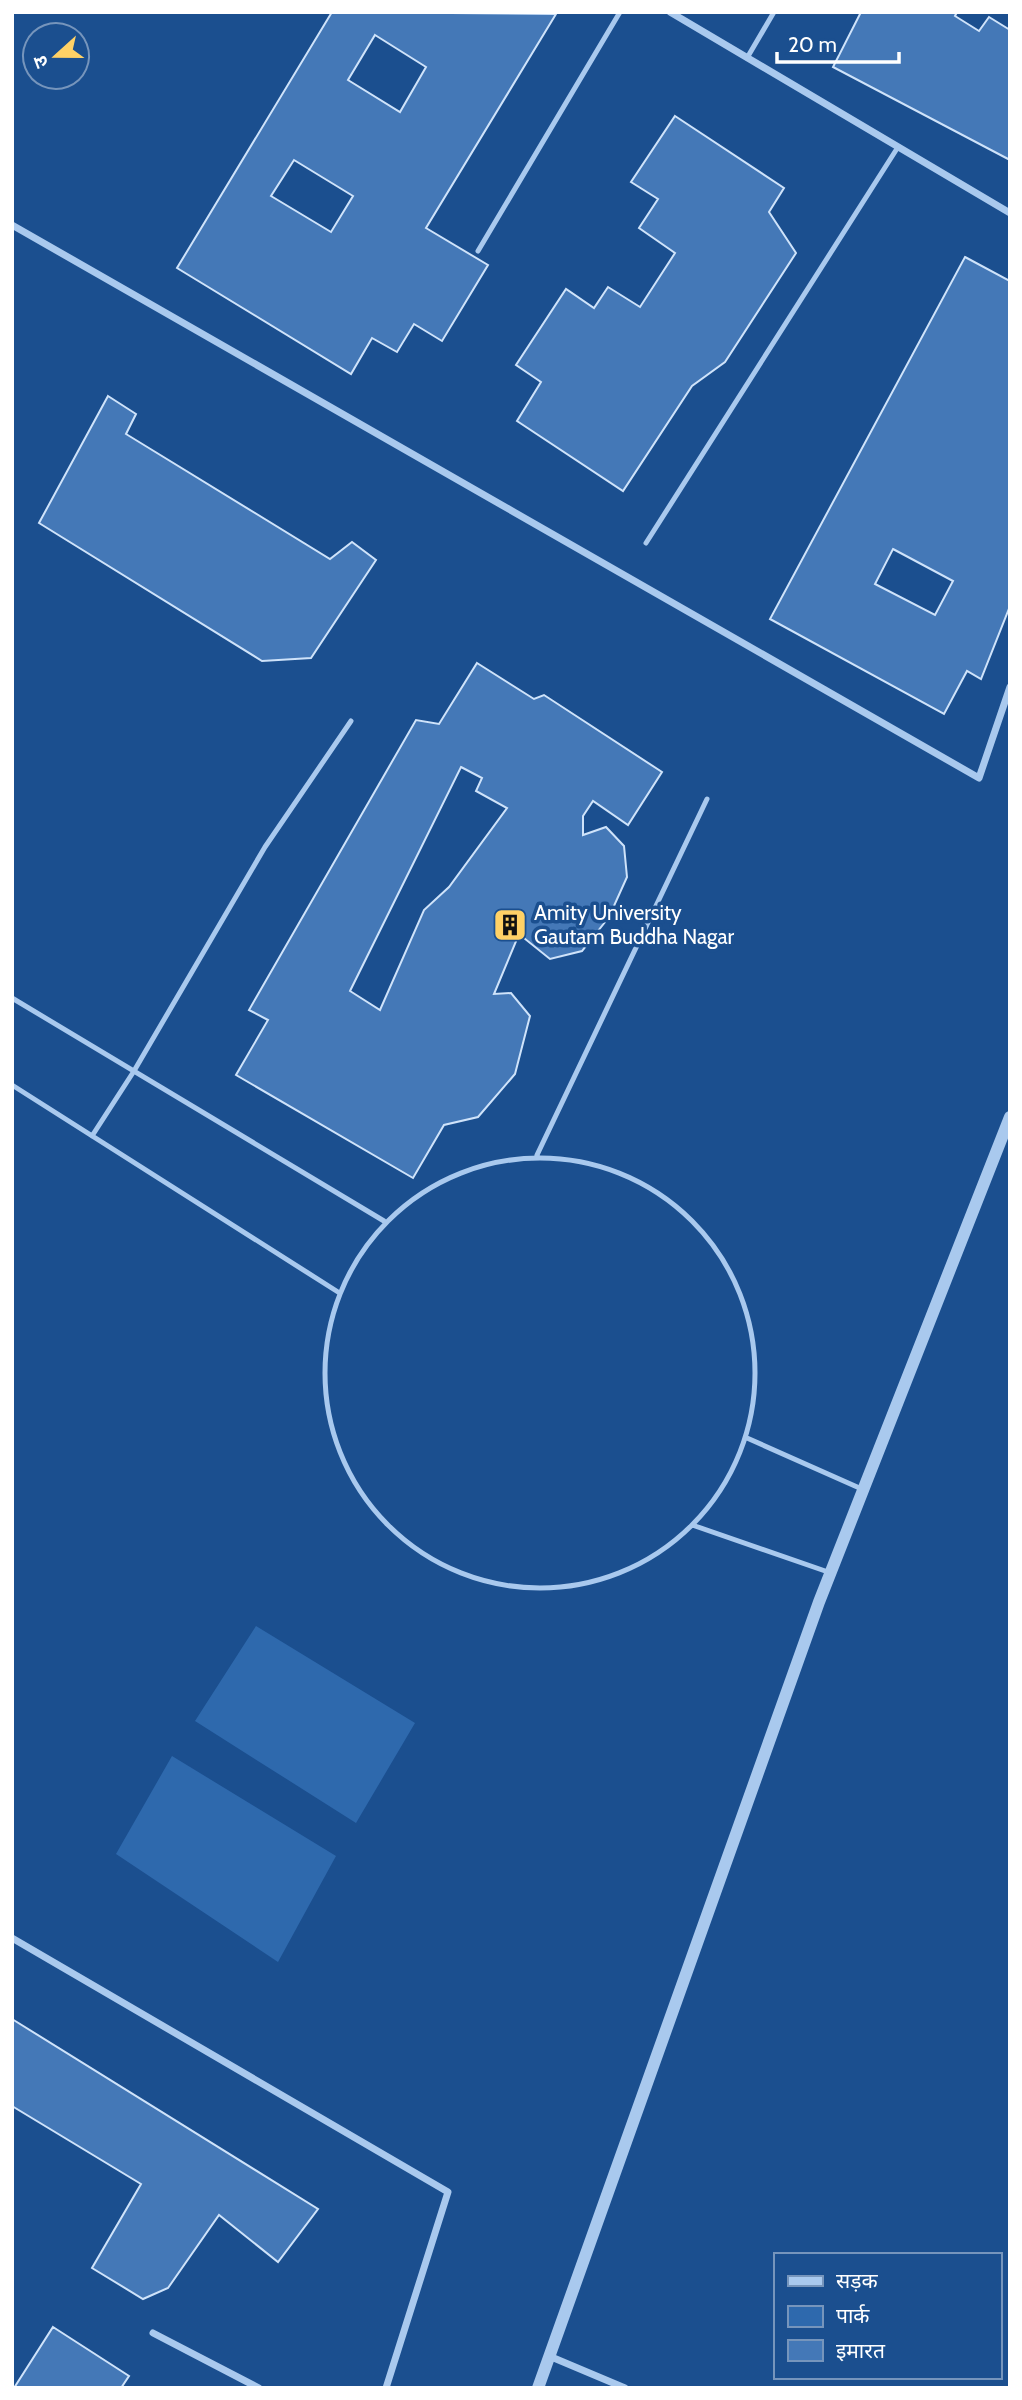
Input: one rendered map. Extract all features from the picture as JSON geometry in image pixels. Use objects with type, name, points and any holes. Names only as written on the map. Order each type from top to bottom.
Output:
[{"type":"street","points":[[670,12],[1010,213]]},
{"type":"street","points":[[12,226],[979,778],[1010,687]]},
{"type":"street","points":[[538,2388],[831,1573],[1010,1117]]},
{"type":"street","points":[[12,1938],[448,2192],[386,2388]]},
{"type":"street","points":[[153,2333],[259,2388]]},
{"type":"street","points":[[550,2356],[625,2388]]},
{"type":"lane","points":[[478,251],[620,12]]},
{"type":"lane","points":[[747,58],[774,12]]},
{"type":"lane","points":[[646,543],[898,147]]},
{"type":"lane","points":[[92,1136],[134,1071],[265,847],[351,721]]},
{"type":"lane","points":[[537,1155],[707,799]]},
{"type":"lane","points":[[12,998],[384,1221]]},
{"type":"lane","points":[[12,1085],[338,1292]]},
{"type":"lane","points":[[537,1155],[620,1171],[691,1218],[739,1288],[757,1371],[747,1438],[695,1526],[626,1574],[542,1591],[459,1575],[388,1529],[340,1459],[323,1375],[338,1292],[384,1221],[454,1173],[537,1155]]},
{"type":"lane","points":[[747,1438],[864,1490]]},
{"type":"lane","points":[[695,1526],[831,1573]]},
{"type":"green space","points":[[256,1626],[415,1723],[356,1823],[195,1721]]},
{"type":"green space","points":[[172,1756],[336,1856],[278,1962],[116,1854]]},
{"type":"building","points":[[332,12],[556,14],[426,228],[488,265],[442,341],[414,324],[397,352],[372,338],[351,374],[177,268]],"holes":[[[375,35],[426,67],[400,112],[348,80]],[[294,160],[353,196],[331,232],[271,196]]]},
{"type":"building","points":[[861,12],[957,12],[955,16],[979,31],[989,17],[1010,30],[1010,160],[833,67]]},
{"type":"building","points":[[675,116],[784,188],[769,212],[796,253],[725,362],[692,386],[623,491],[517,421],[541,382],[516,365],[566,289],[594,308],[608,287],[640,307],[675,253],[639,228],[658,199],[631,182]]},
{"type":"building","points":[[965,257],[1010,281],[1010,606],[981,679],[967,671],[944,714],[770,619]],"holes":[[[893,549],[953,581],[935,615],[875,584]]]},
{"type":"building","points":[[108,396],[136,414],[126,434],[330,559],[352,542],[376,560],[311,658],[262,661],[39,523]]},
{"type":"building","name":"Amity University Gautam Buddha Nagar","points":[[477,663],[534,699],[544,695],[662,772],[628,825],[593,801],[583,816],[583,835],[606,827],[624,846],[627,877],[609,917],[582,951],[550,959],[519,934],[494,994],[511,993],[530,1016],[515,1074],[478,1117],[444,1125],[413,1178],[236,1075],[268,1020],[249,1010],[416,720],[439,724]],"holes":[[[461,767],[482,778],[476,791],[507,808],[449,887],[424,910],[380,1010],[350,991]]]},
{"type":"building","points":[[12,2019],[318,2209],[278,2262],[219,2215],[168,2288],[143,2299],[92,2268],[141,2184],[12,2106]]},
{"type":"building","points":[[53,2327],[129,2376],[121,2388],[14,2388]]},
{"type":"place","name":"Amity University Gautam Buddha Nagar","points":[[510,925]]}]
